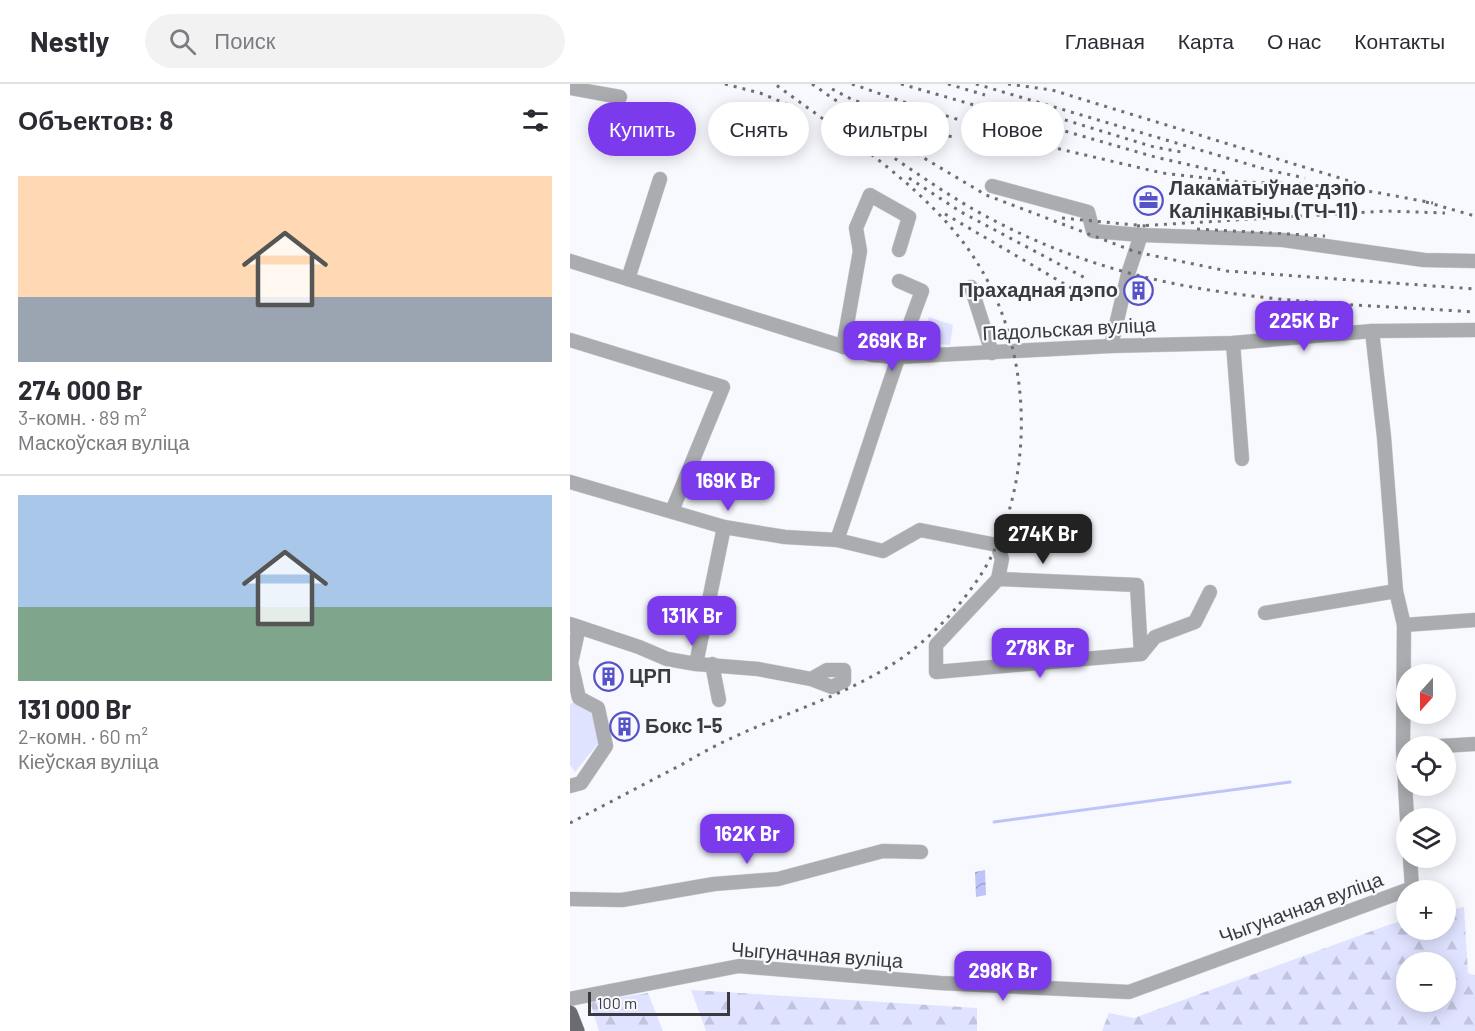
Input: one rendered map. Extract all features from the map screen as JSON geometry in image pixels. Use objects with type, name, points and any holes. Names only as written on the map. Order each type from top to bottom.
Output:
[{"type":"main road","points":[[570,1013],[577,1031]]},
{"type":"street","points":[[570,88],[620,97]]},
{"type":"street","points":[[628,279],[660,179]]},
{"type":"street","points":[[992,186],[1088,212],[1093,231],[1283,240],[1424,260],[1475,261]]},
{"type":"street","points":[[843,347],[860,251],[856,228],[870,195],[909,217],[899,250]]},
{"type":"street","points":[[1111,346],[1128,274],[1141,235]]},
{"type":"street","name":"Падольская вуліца","points":[[570,261],[843,347],[872,355],[897,357],[1111,346],[1233,343],[1372,331],[1475,330]]},
{"type":"street","points":[[837,540],[869,449],[897,357],[922,291],[899,281]]},
{"type":"street","points":[[971,286],[992,352]]},
{"type":"street","points":[[1372,331],[1384,437],[1396,591],[1404,625],[1405,736]]},
{"type":"street","points":[[570,340],[723,387],[672,511]]},
{"type":"street","points":[[1233,343],[1242,459]]},
{"type":"street","points":[[570,482],[724,527],[785,537],[837,540],[883,551],[920,530],[997,545],[1002,559],[998,579],[936,645],[936,672],[1141,654],[1155,637],[1195,622],[1210,592]]},
{"type":"street","points":[[696,664],[724,527]]},
{"type":"street","points":[[998,579],[1137,585],[1141,654]]},
{"type":"street","points":[[1265,613],[1396,591]]},
{"type":"street","points":[[1404,625],[1475,620]]},
{"type":"street","points":[[570,786],[581,783],[606,746],[598,708],[579,698],[571,663],[575,625],[639,646],[667,659],[696,664],[758,669],[811,679]]},
{"type":"street","points":[[712,664],[719,700]]},
{"type":"street","points":[[1456,745],[1475,744]]},
{"type":"street","points":[[570,899],[621,900],[714,884],[778,879],[883,851],[921,852]]},
{"type":"street","name":"Чыгуначная вуліца","points":[[570,999],[739,966],[940,983],[1130,992],[1412,888],[1411,868]]},
{"type":"green space","points":[[929,317],[953,325],[950,345],[920,342]]},
{"type":"green space","points":[[575,702],[591,712],[600,741],[575,772],[570,765],[570,704]]},
{"type":"green space","points":[[1464,907],[1468,973],[1475,975],[1475,1031],[1102,1031],[1109,1013],[1134,1018],[1396,923],[1396,940],[1456,940],[1456,909]]},
{"type":"green space","points":[[691,990],[977,1008],[977,1031],[706,1031]]},
{"type":"green space","points":[[648,993],[663,1031],[599,1031],[590,1002]]},
{"type":"water","points":[[985,870],[986,895],[976,897],[975,872]]},
{"type":"waterway","points":[[994,822],[1290,782]]},
{"type":"railway","points":[[725,84],[760,93],[782,102]]},
{"type":"railway","points":[[570,823],[721,743],[869,678],[910,652],[949,616],[972,588],[998,542],[1011,504],[1019,465],[1021,425],[1019,384],[1012,344],[999,306],[982,270],[959,237],[918,194],[872,155],[775,84]]},
{"type":"railway","points":[[812,84],[892,139],[986,195],[1136,252],[1227,271],[1475,289]]},
{"type":"railway","points":[[852,84],[1034,143],[1162,173],[1242,182],[1302,184],[1374,192],[1433,203]]},
{"type":"railway","points":[[901,84],[1155,157],[1225,173]]},
{"type":"railway","points":[[948,84],[985,95]]},
{"type":"railway","points":[[976,84],[1268,170],[1305,178]]},
{"type":"railway","points":[[1008,84],[1052,90],[1356,183]]},
{"type":"railway","points":[[832,89],[851,99],[957,139]]},
{"type":"railway","points":[[1064,120],[1154,147],[1181,152]]},
{"type":"railway","points":[[891,156],[956,199],[995,221],[1054,248],[1112,268],[1171,283],[1230,293],[1350,305],[1475,312]]},
{"type":"railway","points":[[909,178],[961,212],[1089,280]]},
{"type":"railway","points":[[1426,202],[1475,216]]},
{"type":"railway","points":[[1137,226],[1386,211],[1445,213]]},
{"type":"railway","points":[[945,214],[1085,296]]},
{"type":"railway","points":[[1062,218],[1146,226]]},
{"type":"railway","points":[[1197,229],[1325,236]]},
{"type":"place","name":"Лакаматыўнае дэпо Калінкавічы (ТЧ-11)","points":[[1148,200]]},
{"type":"place","name":"Прахадная дэпо","points":[[1139,290]]},
{"type":"place","name":"ЦРП","points":[[608,676]]},
{"type":"place","name":"Бокс 1-5","points":[[624,726]]}]
